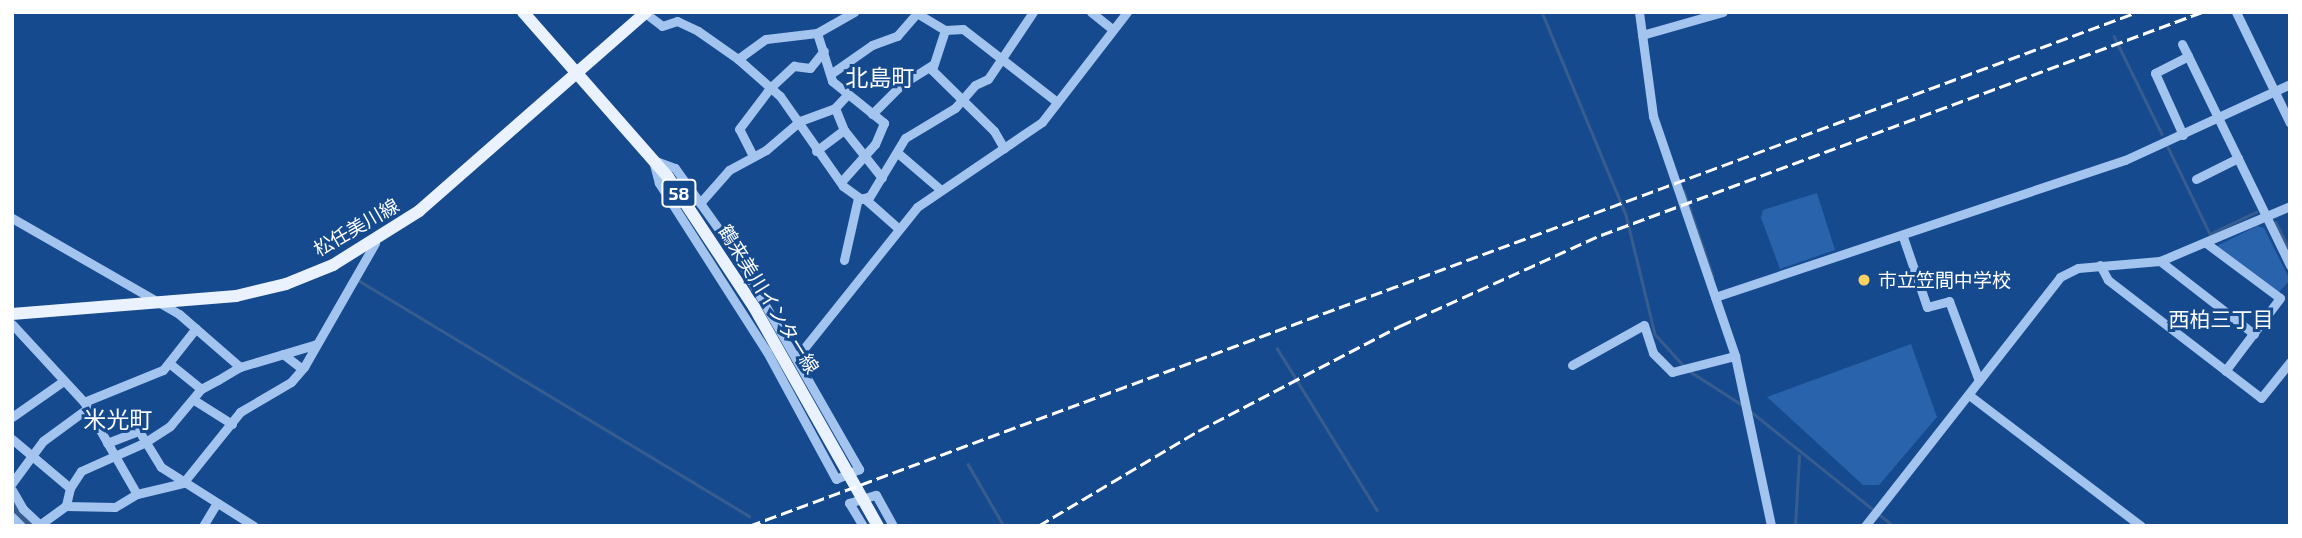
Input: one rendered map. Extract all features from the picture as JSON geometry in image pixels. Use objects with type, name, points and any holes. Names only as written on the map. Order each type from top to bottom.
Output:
[{"type":"main road","name":"鶴来美川インター線","points":[[523,12],[653,160],[747,296],[878,526]]},
{"type":"main road","name":"松任美川線","points":[[12,314],[236,296],[286,284],[375,243],[419,211],[646,13]]},
{"type":"street","points":[[738,59],[766,39],[817,33],[854,12]]},
{"type":"street","points":[[844,260],[861,198],[883,177],[899,154],[905,138],[961,100],[975,85],[988,79],[1033,12]]},
{"type":"street","points":[[1091,12],[1113,30]]},
{"type":"street","points":[[797,357],[898,228],[941,190],[1042,122],[1127,12]]},
{"type":"street","points":[[1639,12],[1653,116],[1735,356],[1772,526]]},
{"type":"street","points":[[1642,35],[1723,12]]},
{"type":"street","points":[[2236,12],[2290,123]]},
{"type":"street","points":[[646,13],[662,26],[677,21],[698,30],[738,59],[800,121],[816,150],[841,183],[898,228]]},
{"type":"street","points":[[832,73],[872,45],[897,36],[916,13],[945,30],[963,29],[1057,102]]},
{"type":"street","points":[[945,30],[932,70],[995,131],[1004,148]]},
{"type":"street","points":[[817,33],[832,73],[832,81],[884,122],[875,144],[841,183]]},
{"type":"street","points":[[2182,44],[2290,265]]},
{"type":"street","points":[[753,156],[739,129],[770,89],[794,66],[810,68],[824,51]]},
{"type":"street","points":[[2183,135],[2155,73],[2188,56]]},
{"type":"street","points":[[872,114],[902,84],[933,65]]},
{"type":"street","points":[[1715,297],[1903,237],[2183,135],[2290,84]]},
{"type":"street","points":[[700,203],[729,170],[753,156],[800,121],[835,108],[847,95]]},
{"type":"street","points":[[835,108],[844,130],[862,157],[883,177]]},
{"type":"street","points":[[816,150],[844,130]]},
{"type":"street","points":[[899,154],[941,190]]},
{"type":"street","points":[[2196,179],[2238,158]]},
{"type":"street","points":[[653,160],[675,169],[700,203],[797,357],[859,469],[836,479],[767,352],[659,183],[653,160]]},
{"type":"street","points":[[1865,526],[1878,513],[2060,277],[2078,268],[2160,261],[2290,206]]},
{"type":"street","points":[[12,218],[160,304],[196,328],[240,367]]},
{"type":"street","points":[[1903,237],[1927,307],[1949,301],[1979,381]]},
{"type":"street","points":[[12,490],[23,509],[39,525],[66,506],[101,509],[137,494],[183,483],[240,412],[291,382],[302,369],[375,243]]},
{"type":"street","points":[[2206,243],[2280,298],[2225,371]]},
{"type":"street","points":[[2160,261],[2253,334]]},
{"type":"street","points":[[2100,265],[2108,280],[2261,398],[2290,362]]},
{"type":"street","points":[[12,324],[62,382],[86,405],[137,494]]},
{"type":"street","points":[[1572,365],[1644,325],[1653,353],[1672,372],[1682,372],[1693,366],[1735,356]]},
{"type":"street","points":[[12,483],[30,456],[86,405],[163,370],[196,328]]},
{"type":"street","points":[[66,506],[70,488],[81,471],[114,454],[144,443],[170,426],[201,389],[240,367],[317,344]]},
{"type":"street","points":[[282,354],[302,369]]},
{"type":"street","points":[[169,363],[201,389]]},
{"type":"street","points":[[12,417],[62,382]]},
{"type":"street","points":[[1969,395],[2141,526]]},
{"type":"street","points":[[194,400],[232,424]]},
{"type":"street","points":[[107,443],[139,431],[144,443],[162,467],[183,483],[254,526]]},
{"type":"street","points":[[12,439],[70,488]]},
{"type":"street","points":[[863,526],[849,503],[876,495],[893,526]]},
{"type":"street","points":[[203,526],[216,504]]},
{"type":"street","points":[[12,517],[21,526]]},
{"type":"shaded area","points":[[1817,193],[1835,250],[1780,269],[1761,218],[1763,210]]},
{"type":"shaded area","points":[[2257,226],[2264,228],[2290,280],[2279,292],[2217,246]]},
{"type":"shaded area","points":[[1911,344],[1937,417],[1879,485],[1863,485],[1767,397]]},
{"type":"waterway","points":[[1542,12],[1626,215],[1655,334],[1683,365]]},
{"type":"waterway","points":[[2114,36],[2162,134]]},
{"type":"waterway","points":[[2168,147],[2210,234],[2256,212]]},
{"type":"waterway","points":[[1684,191],[1713,276]]},
{"type":"waterway","points":[[2276,222],[2290,251]]},
{"type":"waterway","points":[[358,280],[749,516]]},
{"type":"waterway","points":[[1277,348],[1377,510]]},
{"type":"waterway","points":[[1691,372],[1744,406]]},
{"type":"waterway","points":[[1749,410],[1894,526]]},
{"type":"waterway","points":[[1795,526],[1799,456]]},
{"type":"waterway","points":[[968,464],[1004,526]]},
{"type":"waterway","points":[[12,507],[35,526]]},
{"type":"railway","points":[[749,526],[2137,12]]},
{"type":"railway","points":[[1038,526],[1198,431],[1400,326],[1601,235],[2202,12]]},
{"type":"place","name":"市立笠間中学校","points":[[1864,280]]},
{"type":"district","name":"北島町","points":[[880,77]]},
{"type":"district","name":"西柏三丁目","points":[[2221,319]]},
{"type":"district","name":"米光町","points":[[118,419]]}]
